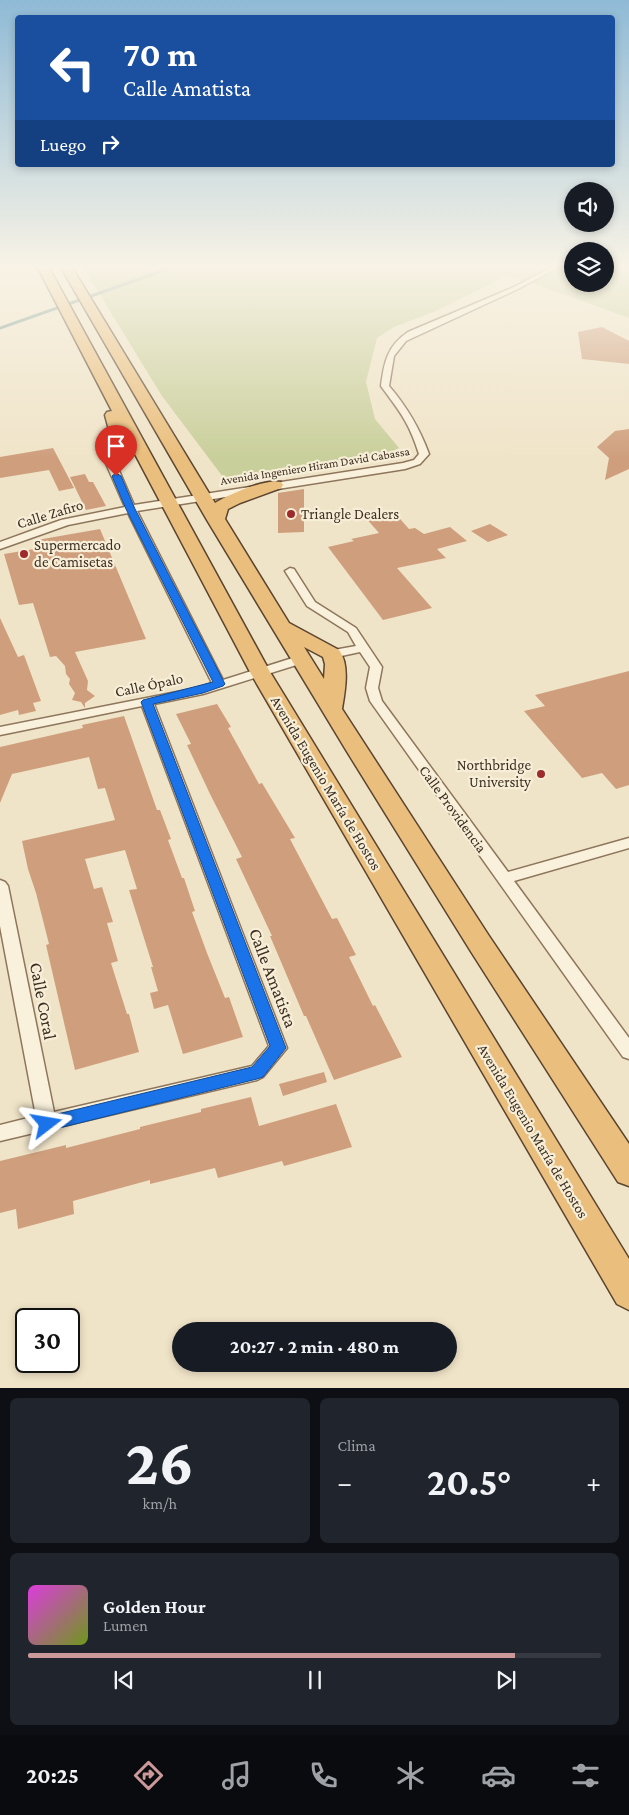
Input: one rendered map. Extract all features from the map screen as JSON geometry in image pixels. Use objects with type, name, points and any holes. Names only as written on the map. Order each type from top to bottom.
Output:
[{"type":"highway","name":"Avenida Eugenio María de Hostos","points":[[76,329],[260,672],[629,1292]]},
{"type":"highway","points":[[103,329],[202,497],[332,708],[459,911],[629,1171]]},
{"type":"highway","points":[[99,372],[120,442],[114,449]]},
{"type":"highway","points":[[216,520],[222,506],[234,499],[275,486]]},
{"type":"highway","points":[[284,628],[332,654],[335,664],[332,708]]},
{"type":"street","name":"Avenida Ingeniero Hiram David Cabassa","points":[[170,502],[405,466],[421,459],[424,454],[416,430],[404,409],[385,386],[387,367],[392,350],[411,334],[423,329]]},
{"type":"street","points":[[114,449],[109,459],[130,509],[219,684]]},
{"type":"street","name":"Calle Zafiro","points":[[0,546],[65,522],[170,502]]},
{"type":"street","name":"Calle Providencia","points":[[290,571],[311,604],[352,630],[376,667],[372,688],[376,701],[629,1052]]},
{"type":"street","points":[[332,654],[363,648]]},
{"type":"street","name":"Calle Ópalo","points":[[0,731],[199,691],[302,659]]},
{"type":"street","name":"Calle Amatista","points":[[0,1133],[47,1124],[257,1072],[278,1048],[147,702]]},
{"type":"street","points":[[504,879],[629,843]]},
{"type":"street","name":"Calle Coral","points":[[0,886],[47,1124]]},
{"type":"green space","points":[[121,329],[391,329],[377,338],[366,382],[375,419],[399,448],[389,453],[253,478],[226,481],[162,396]]},
{"type":"building","points":[[605,329],[629,341],[629,364],[582,359],[578,332]]},
{"type":"building","points":[[629,429],[629,469],[605,480],[609,458],[597,447],[615,431]]},
{"type":"building","points":[[53,448],[74,488],[59,491],[49,470],[0,478],[0,457]]},
{"type":"building","points":[[85,474],[89,482],[93,482],[106,506],[86,510],[70,477]]},
{"type":"building","name":"Triangle Dealers","points":[[304,489],[304,532],[278,533],[278,493]]},
{"type":"building","points":[[394,512],[409,529],[415,528],[424,534],[450,527],[467,541],[437,549],[446,558],[397,568],[432,608],[383,620],[328,547],[354,541],[351,539],[379,533],[365,517]]},
{"type":"building","points":[[490,524],[508,535],[488,542],[471,531]]},
{"type":"building","points":[[100,529],[146,639],[75,652],[88,681],[87,690],[95,696],[85,703],[85,708],[81,702],[72,700],[75,693],[69,684],[70,679],[66,674],[65,666],[56,656],[50,657],[33,603],[19,605],[4,554],[40,548],[37,540]]},
{"type":"building","points":[[0,618],[18,657],[24,655],[41,701],[33,703],[36,711],[19,715],[18,710],[0,715]]},
{"type":"building","points":[[629,671],[629,785],[616,789],[602,773],[582,778],[524,711],[545,706],[535,695]]},
{"type":"building","points":[[217,704],[231,727],[228,728],[259,784],[262,783],[295,838],[290,839],[332,919],[337,918],[356,955],[349,957],[373,1006],[375,1005],[402,1057],[334,1080],[306,1016],[304,1016],[270,936],[272,936],[236,859],[242,857],[187,745],[191,744],[176,714]]},
{"type":"building","points":[[124,716],[157,810],[160,810],[171,839],[168,840],[182,878],[184,878],[195,911],[192,912],[207,953],[225,998],[229,997],[243,1037],[183,1054],[168,1005],[154,1009],[150,993],[158,991],[151,967],[153,967],[129,890],[137,889],[125,850],[85,859],[94,889],[102,887],[113,922],[107,923],[118,961],[111,963],[127,1014],[129,1014],[139,1052],[75,1070],[46,945],[49,944],[22,841],[115,820],[105,788],[98,789],[89,757],[12,774],[0,803],[0,747],[83,728],[82,725]]},
{"type":"building","points":[[324,1072],[327,1082],[283,1096],[279,1084]]},
{"type":"building","points":[[251,1097],[259,1126],[336,1104],[352,1147],[284,1166],[282,1161],[218,1178],[215,1168],[150,1184],[150,1180],[73,1201],[74,1214],[18,1229],[16,1209],[0,1213],[0,1161],[66,1145],[66,1148],[201,1112],[201,1109]]},
{"type":"place","name":"Triangle Dealers","points":[[291,514]]},
{"type":"place","name":"Supermercado de Camisetas","points":[[24,554]]},
{"type":"place","name":"Northbridge University","points":[[541,774]]},
{"type":"route","points":[[47,1124],[257,1072],[278,1048],[147,702],[199,691],[219,684],[130,509],[116,476]]}]
